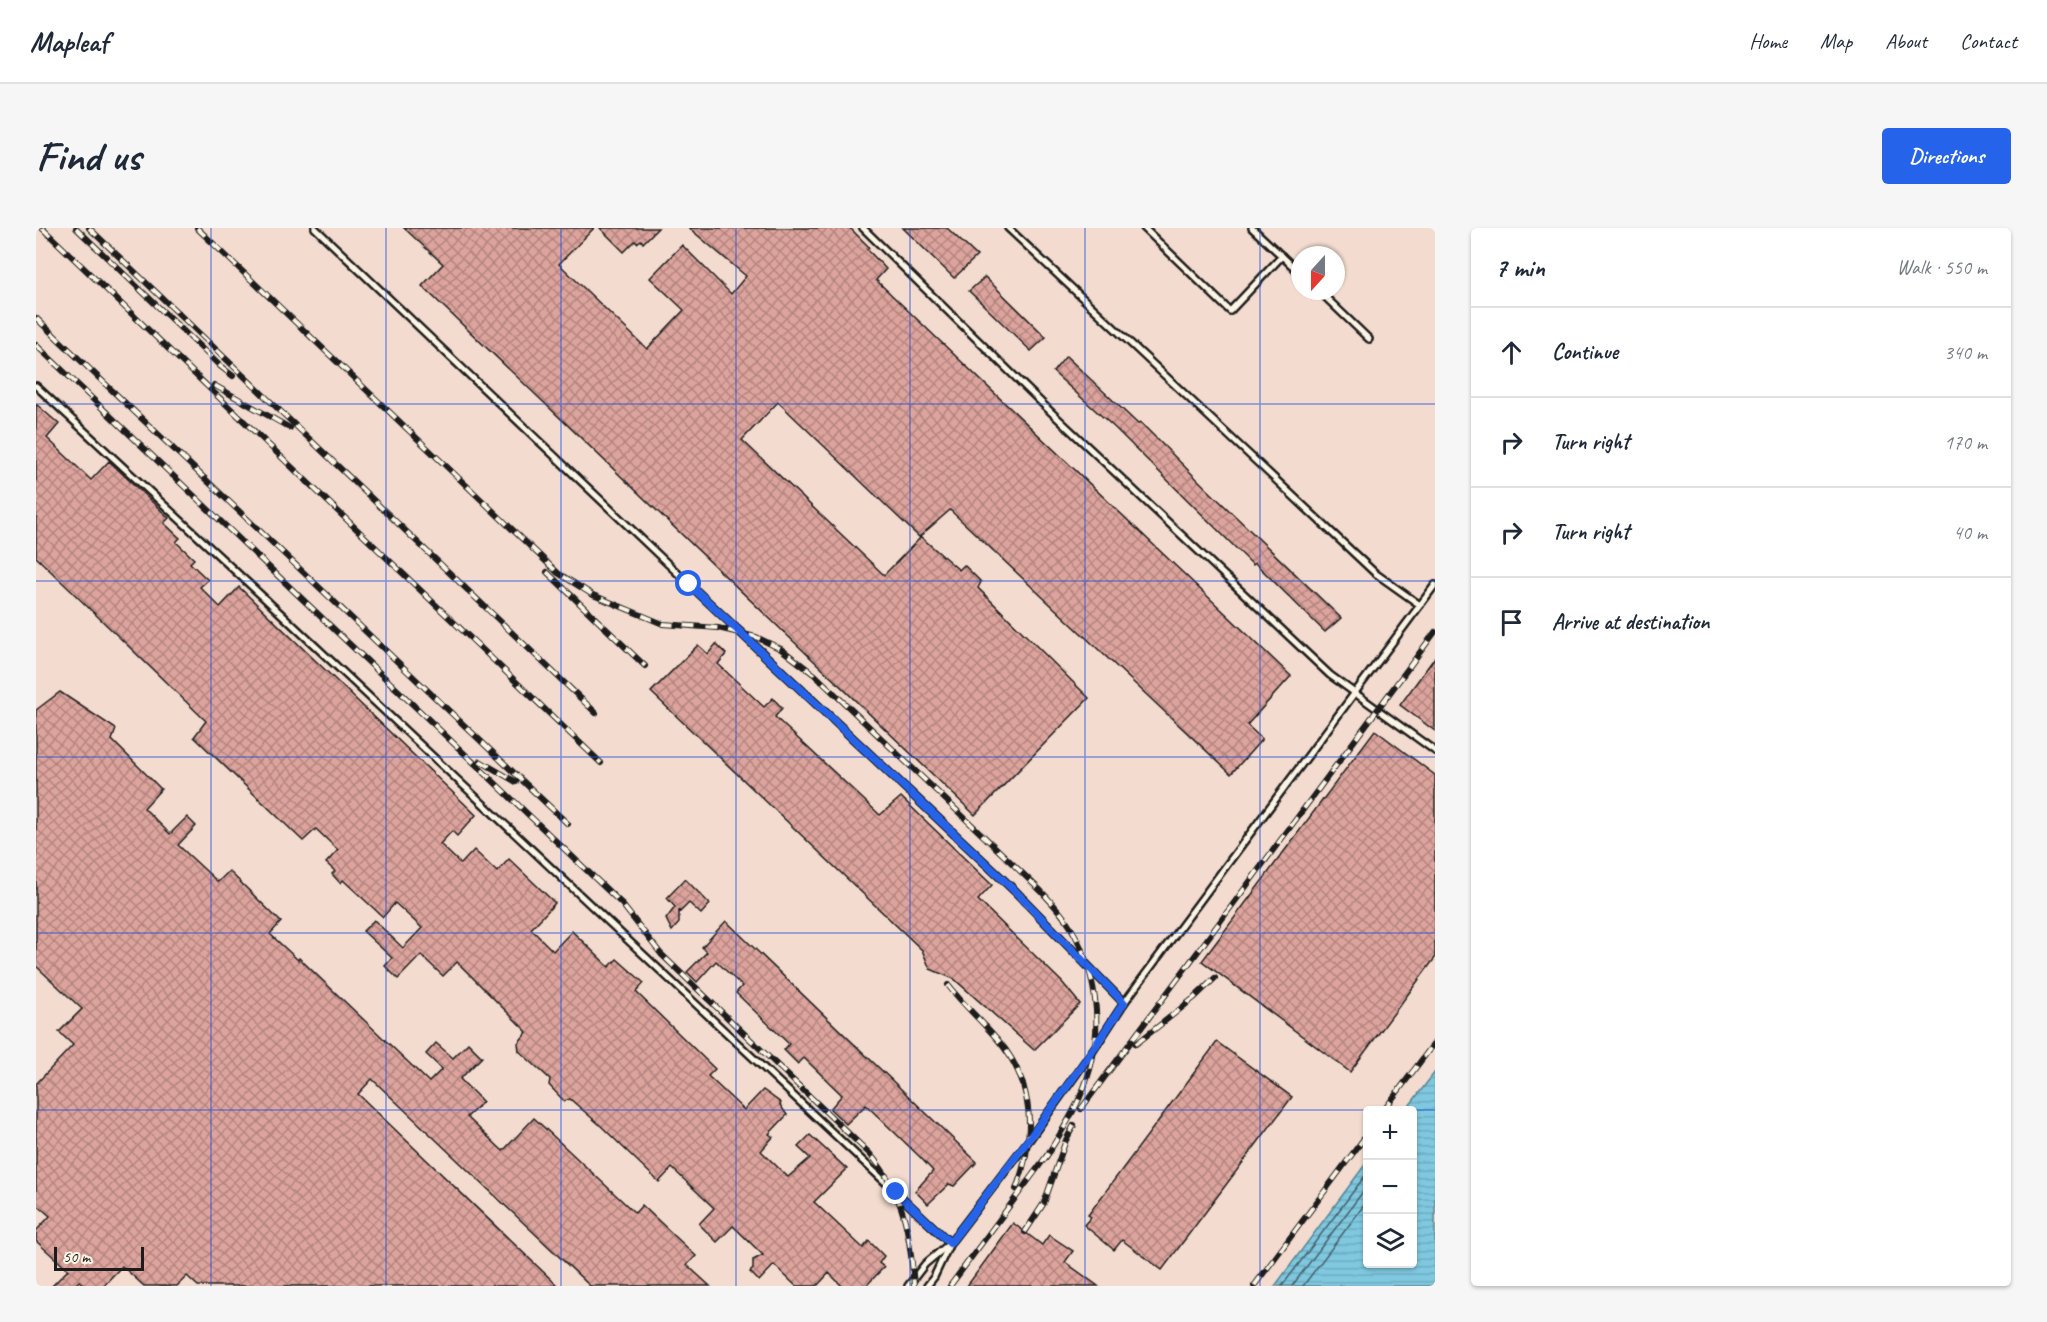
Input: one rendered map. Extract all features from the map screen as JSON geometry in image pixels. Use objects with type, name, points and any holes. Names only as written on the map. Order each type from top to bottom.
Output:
[{"type":"lane","points":[[315,228],[1016,892],[1124,1003]]},
{"type":"lane","points":[[863,228],[1068,428],[1330,675],[1435,751]]},
{"type":"lane","points":[[1008,228],[1375,573],[1420,605]]},
{"type":"lane","points":[[1144,228],[1230,311],[1282,256]]},
{"type":"lane","points":[[1252,228],[1291,264]]},
{"type":"lane","points":[[1328,300],[1369,339]]},
{"type":"lane","points":[[36,386],[950,1243]]},
{"type":"lane","points":[[927,1286],[934,1277],[950,1243],[1029,1140],[1124,1003],[1435,585]]},
{"type":"lane","points":[[908,1286],[925,1264],[950,1243]]},
{"type":"water","points":[[1435,1072],[1435,1286],[1275,1286],[1363,1167],[1363,1268],[1417,1268],[1417,1106],[1409,1106]]},
{"type":"building","points":[[404,228],[594,228],[559,264],[647,349],[684,310],[650,278],[682,245],[731,294],[746,276],[689,228],[850,228],[886,269],[876,280],[1291,676],[1247,725],[1262,739],[1231,774],[950,510],[919,537],[778,402],[742,440],[884,575],[921,537],[959,570],[964,565],[981,582],[978,588],[1089,698],[975,815],[422,286],[443,264]]},
{"type":"building","points":[[600,228],[658,228],[643,243],[641,240],[637,243],[635,241],[624,252]]},
{"type":"building","points":[[903,228],[947,228],[977,256],[954,278]]},
{"type":"building","points":[[985,277],[1046,337],[1031,351],[969,291]]},
{"type":"building","points":[[1066,356],[1138,424],[1140,422],[1341,618],[1325,632],[1255,563],[1253,565],[1115,428],[1053,372]]},
{"type":"building","points":[[36,404],[59,424],[47,438],[91,480],[109,461],[169,518],[164,523],[180,538],[176,542],[194,559],[190,563],[208,580],[200,587],[220,607],[239,587],[476,815],[457,836],[452,831],[440,844],[461,864],[474,850],[497,872],[509,859],[555,903],[531,929],[553,951],[572,931],[609,967],[617,959],[644,983],[636,992],[715,1069],[708,1076],[744,1110],[763,1090],[781,1103],[787,1115],[769,1134],[773,1137],[761,1151],[788,1177],[810,1158],[798,1147],[810,1135],[847,1169],[814,1202],[863,1248],[869,1241],[884,1256],[879,1263],[884,1267],[866,1286],[842,1286],[829,1273],[817,1286],[796,1286],[774,1265],[759,1281],[750,1272],[753,1269],[753,1260],[763,1255],[733,1226],[717,1242],[699,1224],[714,1208],[672,1168],[659,1182],[570,1099],[564,1101],[549,1085],[550,1079],[519,1051],[518,1043],[527,1032],[457,962],[443,976],[421,955],[398,979],[385,966],[392,958],[363,931],[374,920],[403,948],[422,928],[395,903],[383,917],[343,880],[340,883],[332,874],[335,871],[326,863],[338,850],[316,829],[303,841],[194,737],[206,721],[36,557]]},
{"type":"building","points":[[716,644],[726,654],[718,664],[764,707],[773,698],[782,708],[775,717],[880,815],[901,797],[992,885],[978,900],[1062,982],[1080,1004],[1034,1050],[954,979],[930,969],[922,950],[651,692],[698,645],[708,654]]},
{"type":"building","points":[[1435,657],[1435,731],[1400,705]]},
{"type":"building","points":[[60,692],[116,729],[112,740],[161,789],[144,808],[170,834],[187,817],[196,826],[178,845],[218,882],[229,871],[281,922],[270,934],[298,960],[299,958],[429,1082],[442,1069],[426,1054],[436,1043],[453,1058],[468,1043],[482,1057],[460,1079],[483,1102],[467,1117],[503,1151],[534,1118],[635,1213],[642,1205],[696,1256],[687,1265],[710,1286],[590,1286],[372,1079],[358,1094],[558,1286],[198,1286],[187,1276],[177,1286],[144,1286],[122,1266],[103,1286],[85,1286],[79,1281],[74,1286],[52,1286],[68,1270],[36,1241],[36,1231],[50,1216],[36,1204],[36,1084],[73,1045],[59,1032],[82,1009],[36,966],[36,710]]},
{"type":"building","points":[[1375,730],[1435,775],[1435,958],[1350,1072],[1202,961]]},
{"type":"building","points":[[685,879],[710,904],[701,914],[689,903],[680,912],[679,910],[679,923],[672,931],[666,919],[675,907],[667,898]]},
{"type":"building","points":[[726,921],[977,1162],[954,1186],[949,1184],[928,1204],[915,1191],[933,1171],[866,1105],[846,1124],[830,1109],[842,1095],[804,1058],[798,1064],[784,1050],[789,1044],[736,993],[742,986],[716,961],[697,982],[687,972],[707,952],[702,947]]},
{"type":"building","points":[[1217,1042],[1292,1097],[1162,1270],[1122,1240],[1114,1250],[1084,1225],[1091,1217],[1088,1215]]},
{"type":"building","points":[[1013,1223],[1042,1245],[1049,1235],[1073,1251],[1065,1262],[1098,1286],[967,1286]]},
{"type":"railway","points":[[42,228],[601,763]]},
{"type":"railway","points":[[76,228],[233,376]]},
{"type":"railway","points":[[89,228],[596,713]]},
{"type":"railway","points":[[197,228],[558,573],[593,595],[663,624],[718,628],[756,637],[781,649],[815,675],[1049,899],[1070,926],[1088,967],[1096,1010],[1096,1032],[1088,1076],[1080,1097],[1046,1157]]},
{"type":"railway","points":[[36,318],[568,824]]},
{"type":"railway","points":[[36,345],[621,903],[661,954],[870,1154],[891,1185],[904,1216],[914,1286]]},
{"type":"railway","points":[[214,385],[290,428]]},
{"type":"railway","points":[[547,572],[645,666]]},
{"type":"railway","points":[[1081,1109],[1435,632]]},
{"type":"railway","points":[[480,761],[516,782]]},
{"type":"railway","points":[[1136,1044],[1194,998],[1215,978]]},
{"type":"railway","points":[[948,985],[998,1040],[1019,1074],[1025,1093],[1029,1131],[1027,1150],[1016,1189]]},
{"type":"railway","points":[[1387,1106],[1435,1042]]},
{"type":"railway","points":[[1025,1232],[1044,1203],[1066,1140],[1074,1125]]},
{"type":"railway","points":[[1254,1286],[1363,1140]]},
{"type":"railway","points":[[950,1286],[1051,1150]]},
{"type":"route","points":[[689,584],[1016,892],[1124,1003],[1029,1140],[950,1243],[896,1192]]}]
